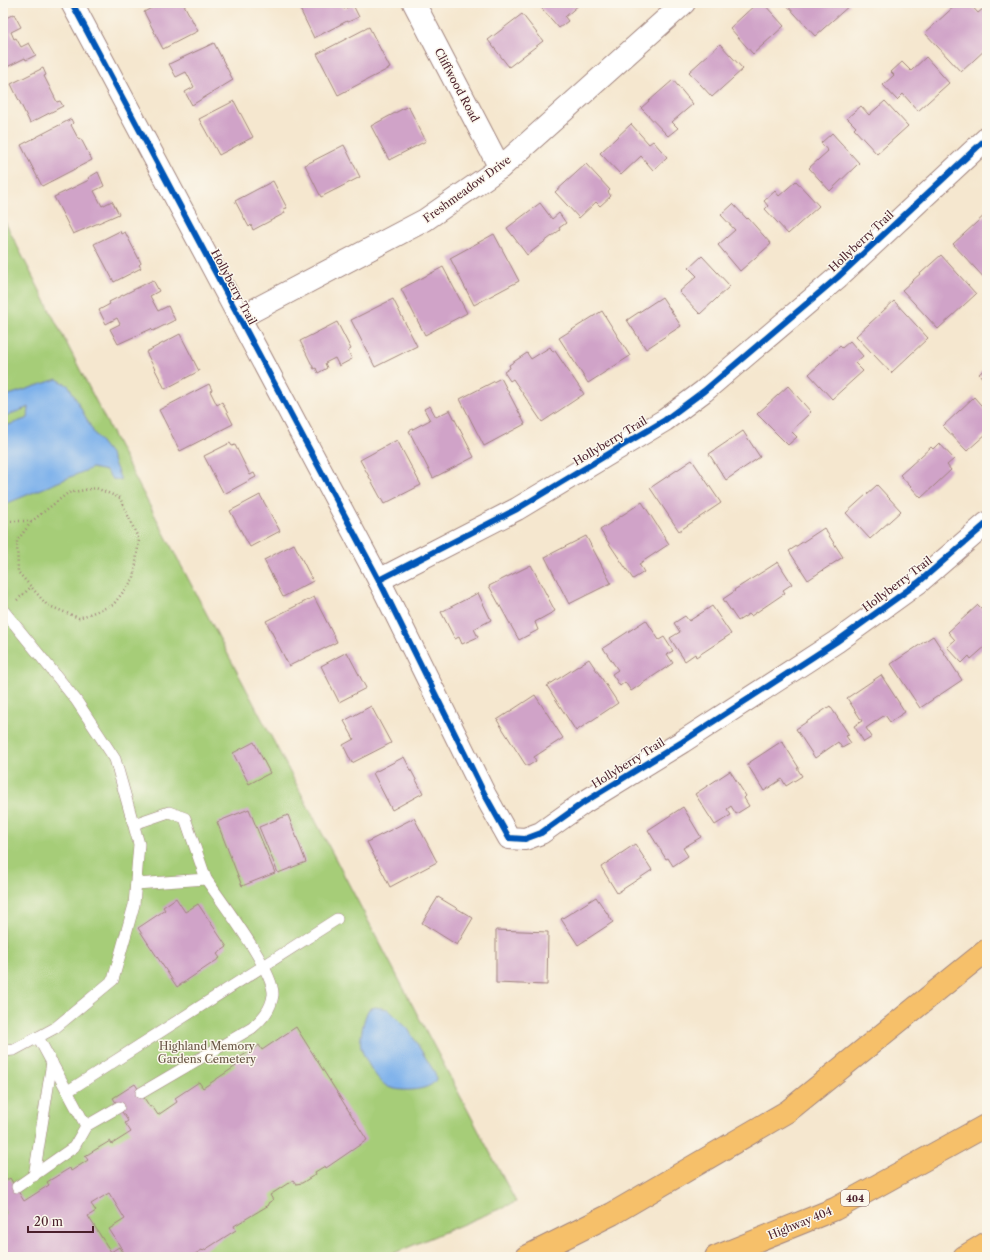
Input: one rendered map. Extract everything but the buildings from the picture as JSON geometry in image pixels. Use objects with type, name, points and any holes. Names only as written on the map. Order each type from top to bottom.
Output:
[{"type":"highway","points":[[526,1257],[612,1214],[788,1111],[987,950]]},
{"type":"highway","name":"Highway 404","points":[[716,1257],[835,1209],[987,1125]]},
{"type":"highway","points":[[964,1257],[987,1243]]},
{"type":"street","name":"Hollyberry Trail","points":[[72,3],[379,580],[500,823],[509,838],[525,839],[541,833],[583,803],[682,742],[836,642],[919,582],[987,523]]},
{"type":"street","name":"Cliffwood Road","points":[[414,3],[500,168]]},
{"type":"street","name":"Freshmeadow Drive","points":[[239,318],[425,220],[500,168],[684,3]]},
{"type":"street","name":"Hollyberry Trail","points":[[379,580],[517,509],[665,420],[704,391],[838,277],[987,138]]},
{"type":"lane","points":[[3,610],[76,700],[115,758],[139,844],[134,905],[113,980],[54,1028],[14,1050],[3,1051]]},
{"type":"lane","points":[[134,824],[169,812],[184,818],[206,879],[264,966],[273,995],[267,1014],[252,1028],[141,1094]]},
{"type":"lane","points":[[136,884],[206,879]]},
{"type":"lane","points":[[68,1091],[337,919]]},
{"type":"lane","points":[[38,1037],[86,1126]]},
{"type":"lane","points":[[34,1176],[52,1062]]},
{"type":"lane","points":[[16,1187],[74,1147],[86,1126],[118,1107]]},
{"type":"path","points":[[3,521],[32,521],[68,493],[96,488],[120,498],[139,540],[134,578],[113,605],[80,618],[47,605],[18,572],[17,541],[32,521]]},
{"type":"green space","name":"Highland Memory Gardens Cemetery","points":[[3,218],[132,472],[516,1202],[385,1257],[3,1257]]},
{"type":"water","points":[[57,379],[69,386],[94,433],[111,455],[121,480],[112,479],[106,471],[92,468],[3,505],[3,427],[28,418],[29,407],[3,417],[3,397]]},
{"type":"water","points":[[375,1007],[388,1009],[408,1029],[435,1073],[436,1079],[428,1087],[412,1090],[390,1088],[381,1082],[374,1073],[361,1048],[361,1034],[365,1017],[369,1009]]},
{"type":"cycle path","points":[[72,3],[379,580],[485,795],[509,838],[525,839],[541,833],[583,803],[682,742],[836,642],[919,582],[987,523]]},
{"type":"cycle path","points":[[379,580],[517,509],[665,420],[704,391],[838,277],[987,138]]}]
